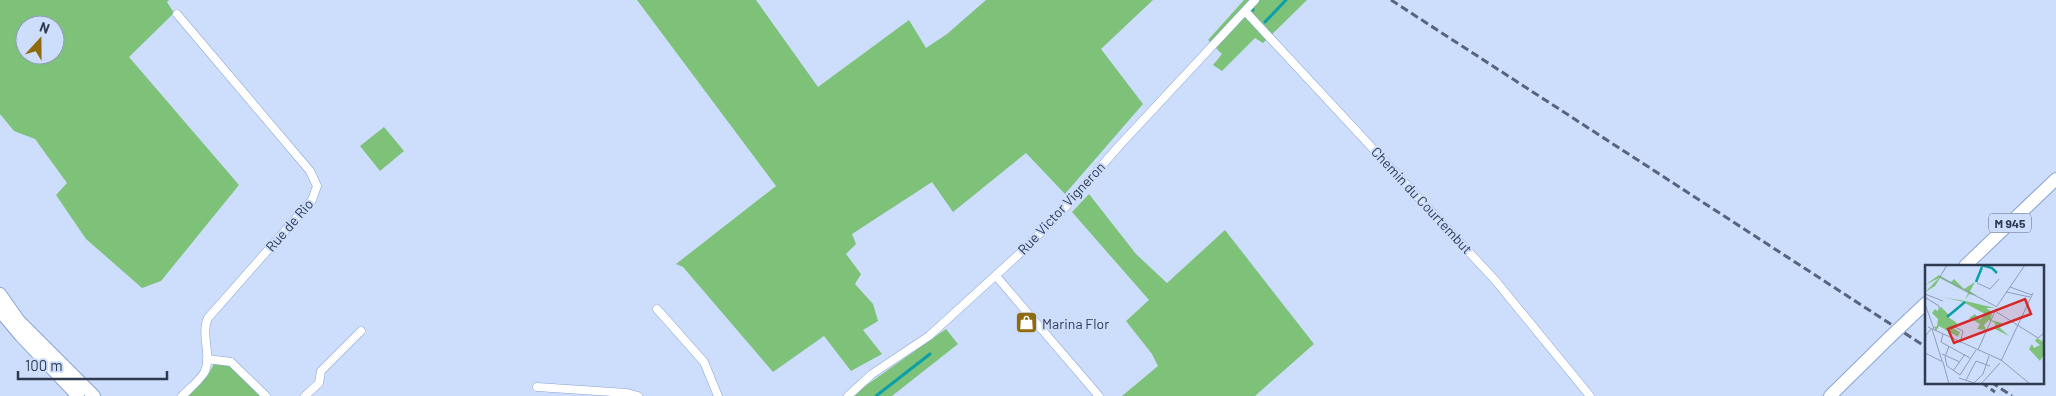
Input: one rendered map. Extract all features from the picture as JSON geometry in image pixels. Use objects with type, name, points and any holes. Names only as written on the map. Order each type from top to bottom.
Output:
[{"type":"main road","name":"M 945","points":[[1966,265],[2056,179]]},
{"type":"main road","points":[[0,294],[19,321],[94,396]]},
{"type":"main road","points":[[1830,396],[1925,304]]},
{"type":"main road","points":[[0,311],[78,396]]},
{"type":"street","name":"Rue Victor Vigneron","points":[[848,396],[872,374],[929,336],[996,276],[1050,223],[1255,0]]},
{"type":"street","name":"Chemin du Courtembut","points":[[1245,11],[1496,280],[1590,396]]},
{"type":"street","name":"Rue de Rio","points":[[177,14],[310,171],[317,186],[312,200],[208,318],[206,326],[207,359],[203,375],[182,396]]},
{"type":"street","points":[[996,276],[1099,396]]},
{"type":"street","points":[[657,309],[707,366],[713,387],[718,396]]},
{"type":"street","points":[[305,396],[319,383],[320,371],[361,331]]},
{"type":"street","points":[[207,359],[232,362],[266,396]]},
{"type":"street","points":[[537,387],[627,393],[638,396]]},
{"type":"green space","points":[[0,0],[169,0],[167,2],[174,13],[129,57],[239,185],[161,281],[142,288],[86,239],[56,195],[67,183],[35,139],[14,131],[0,114]]},
{"type":"green space","points":[[637,0],[756,0],[818,87],[909,20],[926,48],[947,34],[986,0],[1153,0],[1101,49],[1143,104],[1065,194],[1026,153],[953,212],[932,182],[852,234],[856,244],[846,254],[861,274],[855,284],[873,304],[878,321],[863,330],[882,354],[851,371],[824,336],[773,372],[683,267],[676,264],[776,186]]},
{"type":"green space","points":[[1244,0],[1307,0],[1263,43],[1255,38],[1222,71],[1213,65],[1222,54],[1208,40]]},
{"type":"green space","points":[[384,127],[404,151],[380,171],[360,146]]},
{"type":"green space","points":[[1089,194],[1136,254],[1167,283],[1225,230],[1314,344],[1255,396],[1122,396],[1158,366],[1152,354],[1126,321],[1149,300],[1072,212]]},
{"type":"green space","points":[[946,329],[958,344],[892,396],[851,396]]},
{"type":"green space","points":[[214,364],[230,366],[261,396],[188,396],[208,375]]},
{"type":"waterway","points":[[1265,22],[1286,0]]},
{"type":"waterway","points":[[876,396],[930,354]]},
{"type":"railway","points":[[1391,0],[1925,346]]},
{"type":"railway","points":[[1984,384],[1995,392]]},
{"type":"railway","points":[[1994,384],[2012,396]]},
{"type":"place","name":"Marina Flor","points":[[1026,323]]}]
